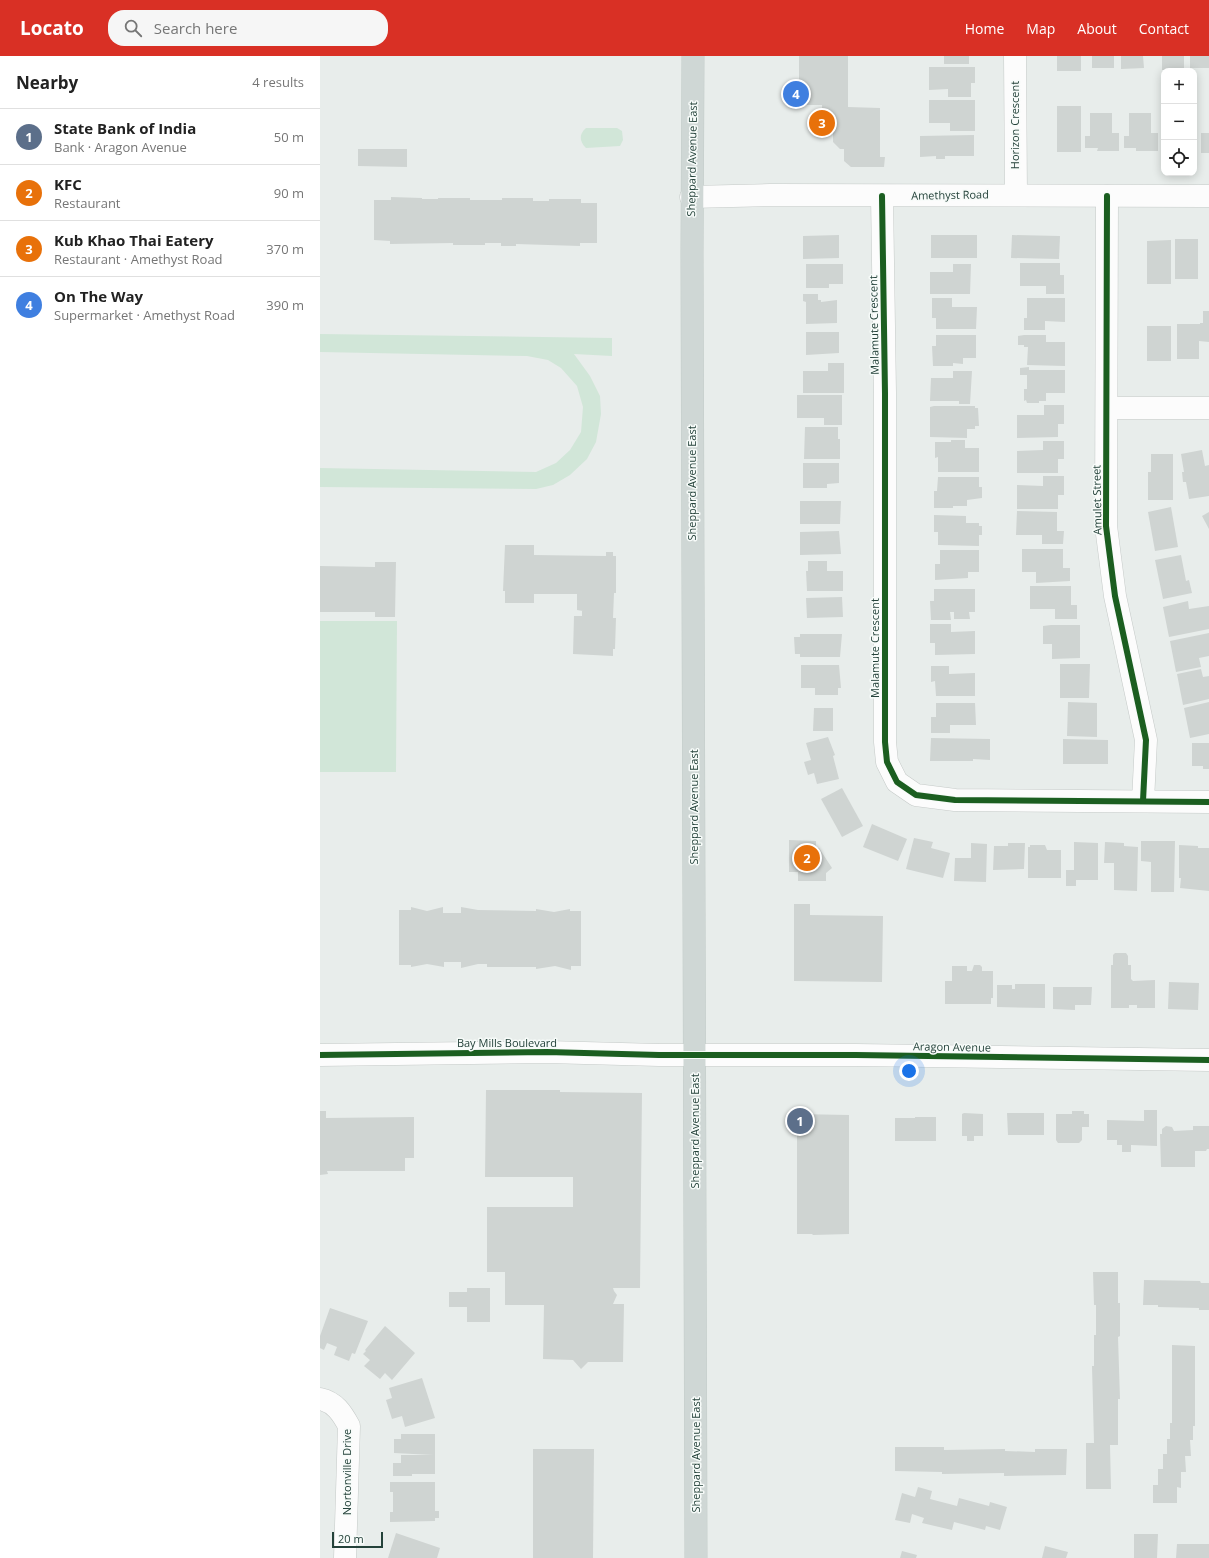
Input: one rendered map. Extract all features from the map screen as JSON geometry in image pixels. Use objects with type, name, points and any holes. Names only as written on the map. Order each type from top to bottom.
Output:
[{"type":"main road","name":"Sheppard Avenue East","points":[[693,56],[692,197],[696,1558]]},
{"type":"street","name":"Horizon Crescent","points":[[1015,56],[1016,195]]},
{"type":"street","name":"Amethyst Road","points":[[692,197],[770,195],[1209,196]]},
{"type":"street","name":"Malamute Crescent","points":[[882,196],[885,393],[885,742],[888,762],[897,782],[916,795],[955,800],[1209,802]]},
{"type":"street","name":"Amulet Street","points":[[1107,196],[1106,526],[1115,596],[1146,740],[1143,801]]},
{"type":"street","points":[[1107,408],[1209,408]]},
{"type":"street","name":"Bay Mills Boulevard","points":[[320,1055],[547,1052],[694,1056]]},
{"type":"street","name":"Aragon Avenue","points":[[694,1056],[856,1055],[1209,1060]]},
{"type":"street","name":"Nortonville Drive","points":[[320,1399],[330,1402],[338,1409],[349,1426],[345,1558]]},
{"type":"green space","points":[[586,128],[617,128],[622,131],[623,140],[620,146],[586,148],[582,143],[581,135]]},
{"type":"green space","points":[[320,334],[612,338],[612,356],[574,354],[590,376],[600,396],[601,414],[596,442],[587,459],[570,475],[553,485],[536,489],[320,487],[320,468],[536,472],[556,463],[570,450],[581,432],[583,407],[577,386],[561,368],[548,360],[527,356],[320,352]]},
{"type":"green space","points":[[320,621],[397,621],[396,772],[320,772]]},
{"type":"building","points":[[799,56],[848,56],[848,107],[880,108],[880,157],[885,157],[884,167],[851,167],[844,161],[844,149],[840,149],[833,142],[833,130],[829,130],[822,123],[822,105],[803,105],[799,101]]},
{"type":"building","points":[[944,56],[969,56],[969,64],[944,64]]},
{"type":"building","points":[[1057,56],[1081,56],[1081,71],[1057,71]]},
{"type":"building","points":[[1092,56],[1114,56],[1114,68],[1092,68]]},
{"type":"building","points":[[1121,56],[1143,56],[1144,68],[1121,69]]},
{"type":"building","points":[[1162,56],[1184,56],[1184,68],[1162,68]]},
{"type":"building","points":[[1190,56],[1209,56],[1209,68],[1190,68]]},
{"type":"building","points":[[929,67],[975,67],[975,83],[971,83],[971,97],[948,97],[948,89],[929,90]]},
{"type":"building","points":[[929,100],[975,100],[975,131],[950,131],[950,123],[929,123]]},
{"type":"building","points":[[1057,106],[1081,106],[1081,152],[1057,152]]},
{"type":"building","points":[[1090,113],[1112,113],[1112,133],[1119,133],[1119,151],[1097,151],[1098,148],[1085,148],[1085,136],[1090,136]]},
{"type":"building","points":[[1129,113],[1151,113],[1151,133],[1158,133],[1158,151],[1136,151],[1136,148],[1124,148],[1124,136],[1129,136]]},
{"type":"building","points":[[1201,133],[1209,133],[1209,153],[1201,153]]},
{"type":"building","points":[[974,135],[974,156],[945,156],[945,159],[936,159],[936,156],[920,157],[920,136]]},
{"type":"building","points":[[358,149],[407,149],[407,167],[358,166]]},
{"type":"building","points":[[391,197],[422,199],[470,198],[470,200],[533,198],[533,201],[549,201],[549,199],[581,199],[581,203],[597,203],[597,243],[580,243],[580,246],[516,244],[516,246],[501,246],[501,243],[485,243],[485,245],[453,245],[453,243],[390,244],[390,241],[374,240],[374,200],[391,200]]},
{"type":"building","points":[[839,235],[839,258],[803,259],[803,236]]},
{"type":"building","points":[[931,235],[977,235],[977,258],[931,258]]},
{"type":"building","points":[[1012,235],[1060,236],[1059,259],[1011,258]]},
{"type":"building","points":[[1175,239],[1198,239],[1198,279],[1175,279]]},
{"type":"building","points":[[1171,240],[1171,284],[1147,284],[1147,241]]},
{"type":"building","points":[[1020,263],[1060,263],[1060,275],[1064,275],[1064,294],[1046,294],[1046,286],[1020,286]]},
{"type":"building","points":[[806,264],[843,264],[843,284],[829,284],[829,288],[806,288]]},
{"type":"building","points":[[953,264],[971,264],[970,294],[930,294],[930,272],[953,272]]},
{"type":"building","points":[[803,294],[818,294],[818,300],[821,300],[821,302],[837,300],[837,323],[806,324],[806,302],[803,301]]},
{"type":"building","points":[[932,298],[952,298],[952,307],[977,307],[976,329],[936,329],[936,318],[932,318]]},
{"type":"building","points":[[1027,298],[1065,298],[1065,322],[1045,321],[1045,330],[1024,330],[1024,318],[1027,318]]},
{"type":"building","points":[[1203,311],[1209,311],[1209,342],[1199,341],[1199,359],[1177,359],[1177,324],[1203,323]]},
{"type":"building","points":[[1147,326],[1171,326],[1171,361],[1147,361]]},
{"type":"building","points":[[806,332],[839,332],[839,353],[806,355]]},
{"type":"building","points":[[936,335],[976,335],[976,358],[963,358],[963,364],[953,363],[953,366],[933,366],[932,346],[936,346]]},
{"type":"building","points":[[1046,335],[1046,342],[1065,342],[1065,366],[1027,365],[1028,347],[1018,345],[1018,336]]},
{"type":"building","points":[[828,363],[844,363],[844,393],[803,393],[803,371],[828,371]]},
{"type":"building","points":[[1029,367],[1029,370],[1065,370],[1065,393],[1046,393],[1046,401],[1039,401],[1039,403],[1027,403],[1026,400],[1024,401],[1024,389],[1027,389],[1027,375],[1020,375],[1020,368]]},
{"type":"building","points":[[953,371],[972,371],[970,404],[959,404],[959,401],[930,401],[931,378],[953,378]]},
{"type":"building","points":[[797,395],[842,395],[842,425],[824,425],[824,418],[797,418]]},
{"type":"building","points":[[1044,405],[1064,405],[1064,424],[1058,424],[1058,437],[1017,438],[1017,415],[1044,415]]},
{"type":"building","points":[[975,406],[975,408],[978,408],[979,426],[975,426],[975,429],[967,429],[967,438],[930,437],[930,407]]},
{"type":"building","points":[[805,427],[838,427],[838,439],[840,439],[840,459],[804,459]]},
{"type":"building","points":[[951,440],[965,440],[965,448],[979,448],[979,472],[938,472],[938,457],[935,458],[935,442],[951,442]]},
{"type":"building","points":[[1043,441],[1064,441],[1064,459],[1058,459],[1058,473],[1017,473],[1017,451],[1043,450]]},
{"type":"building","points":[[1202,450],[1205,466],[1209,465],[1209,496],[1189,499],[1186,482],[1183,482],[1182,472],[1184,472],[1181,454]]},
{"type":"building","points":[[1151,454],[1173,454],[1173,500],[1148,500],[1148,472],[1151,472]]},
{"type":"building","points":[[803,463],[839,463],[839,483],[827,484],[827,488],[803,488]]},
{"type":"building","points":[[1043,476],[1064,476],[1064,495],[1058,495],[1058,509],[1017,509],[1017,485],[1043,486]]},
{"type":"building","points":[[938,477],[979,477],[979,487],[982,487],[982,498],[967,500],[967,506],[934,508],[934,491],[937,491]]},
{"type":"building","points":[[800,501],[841,501],[840,524],[800,524]]},
{"type":"building","points":[[1171,507],[1178,547],[1155,551],[1148,512]]},
{"type":"building","points":[[1017,511],[1057,512],[1057,531],[1064,531],[1063,544],[1042,544],[1042,535],[1016,535]]},
{"type":"building","points":[[1209,512],[1209,529],[1202,516]]},
{"type":"building","points":[[934,515],[966,516],[966,523],[979,523],[979,526],[982,526],[982,535],[979,535],[979,546],[938,545],[938,532],[934,532]]},
{"type":"building","points":[[839,531],[841,554],[800,555],[800,532]]},
{"type":"building","points":[[505,545],[534,545],[534,555],[606,556],[606,552],[613,552],[613,556],[616,556],[616,593],[614,593],[613,618],[616,618],[615,649],[613,649],[613,656],[573,654],[574,616],[582,616],[583,611],[577,610],[577,594],[534,594],[534,603],[505,603],[505,591],[503,591]]},
{"type":"building","points":[[1022,549],[1063,549],[1063,568],[1070,568],[1070,581],[1036,583],[1036,572],[1022,572]]},
{"type":"building","points":[[940,550],[979,550],[979,572],[968,572],[968,578],[935,580],[935,564],[940,564]]},
{"type":"building","points":[[1181,555],[1186,581],[1189,580],[1192,593],[1163,599],[1155,560]]},
{"type":"building","points":[[808,561],[827,561],[827,571],[843,571],[843,591],[807,591],[806,571],[808,571]]},
{"type":"building","points":[[375,562],[396,562],[395,617],[375,617],[375,612],[320,612],[320,566],[375,567]]},
{"type":"building","points":[[1030,586],[1071,586],[1071,605],[1077,605],[1077,619],[1055,619],[1055,609],[1030,609]]},
{"type":"building","points":[[934,589],[975,589],[975,612],[969,612],[970,619],[954,619],[954,612],[950,612],[951,620],[931,620],[930,601],[934,601]]},
{"type":"building","points":[[842,597],[843,617],[807,618],[806,598]]},
{"type":"building","points":[[1188,601],[1189,609],[1209,606],[1209,629],[1169,637],[1163,607]]},
{"type":"building","points":[[930,624],[951,624],[951,632],[975,631],[975,654],[935,655],[935,643],[930,643]]},
{"type":"building","points":[[1080,625],[1080,658],[1052,659],[1052,644],[1043,644],[1043,626]]},
{"type":"building","points":[[1209,633],[1209,656],[1199,658],[1201,667],[1176,672],[1170,641]]},
{"type":"building","points":[[800,634],[842,634],[840,657],[800,657],[800,654],[795,654],[794,637],[800,637]]},
{"type":"building","points":[[1060,664],[1090,664],[1089,698],[1060,698]]},
{"type":"building","points":[[801,665],[839,665],[841,688],[838,688],[838,695],[815,695],[815,688],[801,688]]},
{"type":"building","points":[[931,666],[949,666],[949,674],[975,673],[975,696],[936,696],[935,681],[931,682]]},
{"type":"building","points":[[1201,669],[1203,677],[1209,676],[1209,699],[1183,705],[1177,674]]},
{"type":"building","points":[[1068,702],[1097,703],[1097,737],[1067,736]]},
{"type":"building","points":[[1209,702],[1209,734],[1190,738],[1184,708]]},
{"type":"building","points":[[936,703],[975,703],[976,725],[950,725],[950,733],[931,733],[931,717],[936,717]]},
{"type":"building","points":[[814,708],[833,708],[833,731],[813,731]]},
{"type":"building","points":[[828,737],[835,755],[833,756],[839,779],[817,784],[814,773],[808,775],[804,762],[811,760],[806,743]]},
{"type":"building","points":[[931,738],[990,739],[990,760],[973,759],[973,761],[930,761]]},
{"type":"building","points":[[1063,739],[1108,740],[1108,764],[1063,764]]},
{"type":"building","points":[[1192,743],[1209,743],[1209,769],[1203,769],[1203,766],[1192,766]]},
{"type":"building","points":[[842,788],[863,826],[842,837],[821,799]]},
{"type":"building","points":[[872,824],[907,839],[898,861],[863,847]]},
{"type":"building","points":[[914,838],[933,842],[931,848],[950,853],[943,878],[906,869]]},
{"type":"building","points":[[789,840],[816,841],[816,848],[819,848],[832,868],[826,873],[826,881],[798,881],[798,872],[789,872]]},
{"type":"building","points":[[1141,841],[1175,841],[1174,892],[1151,892],[1151,862],[1141,861]]},
{"type":"building","points":[[1074,842],[1098,843],[1098,880],[1076,880],[1076,886],[1066,886],[1066,870],[1074,870]]},
{"type":"building","points":[[1105,842],[1124,843],[1124,846],[1138,847],[1137,891],[1114,890],[1114,863],[1104,863]]},
{"type":"building","points":[[971,843],[987,844],[986,882],[954,881],[955,858],[971,858]]},
{"type":"building","points":[[1008,843],[1025,843],[1024,869],[993,870],[994,846],[1008,846]]},
{"type":"building","points":[[1030,845],[1045,845],[1047,850],[1061,850],[1061,878],[1028,878],[1028,847],[1030,847]]},
{"type":"building","points":[[1179,845],[1209,848],[1209,891],[1180,888],[1181,878],[1179,878]]},
{"type":"building","points":[[794,904],[810,904],[810,915],[883,916],[882,982],[794,981]]},
{"type":"building","points":[[411,907],[427,911],[443,907],[443,913],[461,913],[461,907],[478,910],[536,911],[536,909],[554,912],[570,909],[570,911],[581,911],[581,966],[571,966],[571,970],[555,966],[536,969],[536,967],[487,967],[487,964],[478,964],[461,968],[461,962],[444,962],[444,967],[427,964],[411,967],[411,965],[399,965],[399,910],[411,910]]},
{"type":"building","points":[[1115,953],[1126,953],[1128,956],[1128,965],[1131,965],[1131,979],[1133,981],[1155,980],[1155,1008],[1137,1008],[1137,1005],[1129,1005],[1129,1008],[1111,1008],[1111,965],[1113,965],[1113,955]]},
{"type":"building","points":[[974,965],[980,965],[982,967],[982,971],[993,971],[993,998],[991,998],[991,1004],[945,1004],[945,981],[952,981],[952,966],[967,966],[967,971],[972,971]]},
{"type":"building","points":[[1169,982],[1199,983],[1198,1010],[1168,1009]]},
{"type":"building","points":[[1015,984],[1045,984],[1045,1008],[997,1007],[997,985],[1012,985],[1012,989],[1015,989]]},
{"type":"building","points":[[1053,987],[1092,987],[1091,1005],[1075,1005],[1075,1010],[1053,1009]]},
{"type":"building","points":[[486,1090],[560,1090],[560,1092],[642,1093],[640,1288],[613,1288],[617,1295],[613,1304],[624,1304],[623,1362],[588,1362],[581,1369],[573,1360],[543,1359],[544,1305],[505,1305],[505,1272],[487,1272],[487,1207],[573,1207],[573,1177],[485,1177]]},
{"type":"building","points":[[1144,1110],[1157,1110],[1157,1146],[1131,1145],[1131,1152],[1122,1152],[1122,1145],[1117,1145],[1117,1140],[1107,1140],[1107,1120],[1144,1121]]},
{"type":"building","points":[[320,1111],[326,1111],[326,1118],[414,1117],[414,1158],[405,1158],[405,1171],[327,1171],[328,1174],[320,1175]]},
{"type":"building","points":[[1072,1111],[1084,1111],[1084,1114],[1089,1114],[1089,1127],[1082,1127],[1082,1140],[1079,1143],[1058,1143],[1056,1140],[1056,1114],[1072,1114]]},
{"type":"building","points":[[1007,1113],[1044,1113],[1044,1135],[1008,1135]]},
{"type":"building","points":[[797,1114],[849,1115],[849,1234],[797,1234]]},
{"type":"building","points":[[962,1114],[983,1114],[983,1136],[974,1136],[974,1141],[967,1141],[967,1136],[962,1136]]},
{"type":"building","points":[[936,1117],[936,1141],[895,1141],[895,1118]]},
{"type":"building","points":[[1166,1126],[1172,1127],[1174,1131],[1193,1130],[1193,1126],[1209,1126],[1209,1149],[1206,1151],[1195,1151],[1195,1167],[1161,1167],[1160,1134],[1162,1134],[1162,1129]]},
{"type":"building","points":[[1093,1272],[1118,1272],[1118,1303],[1120,1303],[1120,1336],[1118,1337],[1120,1399],[1118,1399],[1118,1445],[1110,1445],[1111,1489],[1086,1489],[1086,1443],[1094,1443],[1092,1366],[1094,1366],[1096,1305],[1094,1305]]},
{"type":"building","points":[[1144,1280],[1200,1281],[1201,1283],[1209,1283],[1209,1310],[1199,1310],[1199,1308],[1143,1305]]},
{"type":"building","points":[[467,1288],[490,1288],[490,1322],[467,1322],[467,1307],[449,1307],[449,1292],[467,1292]]},
{"type":"building","points":[[330,1308],[368,1321],[355,1354],[352,1353],[349,1361],[334,1355],[337,1347],[327,1343],[324,1350],[320,1348],[320,1336]]},
{"type":"building","points":[[385,1326],[415,1353],[392,1380],[385,1373],[380,1379],[364,1366],[370,1360],[363,1354],[366,1351],[365,1350]]},
{"type":"building","points":[[1172,1345],[1195,1346],[1195,1426],[1193,1426],[1193,1440],[1190,1440],[1191,1456],[1185,1456],[1186,1472],[1181,1472],[1181,1488],[1177,1487],[1177,1503],[1153,1503],[1153,1485],[1158,1485],[1158,1469],[1163,1469],[1163,1454],[1167,1454],[1167,1439],[1170,1439],[1170,1423],[1172,1423]]},
{"type":"building","points":[[422,1378],[435,1418],[405,1427],[402,1416],[392,1419],[386,1400],[392,1398],[389,1388]]},
{"type":"building","points":[[401,1434],[435,1434],[435,1474],[393,1476],[393,1463],[401,1463],[401,1455],[433,1455],[394,1453],[394,1439],[401,1439]]},
{"type":"building","points":[[895,1447],[944,1447],[944,1450],[1005,1449],[1005,1451],[1035,1452],[1035,1449],[1067,1449],[1066,1475],[1004,1476],[1004,1473],[942,1474],[942,1472],[895,1471]]},
{"type":"building","points":[[533,1449],[594,1449],[593,1558],[533,1558]]},
{"type":"building","points":[[390,1482],[435,1482],[435,1511],[439,1511],[439,1518],[435,1518],[435,1521],[390,1522],[390,1512],[393,1512],[393,1492],[390,1492]]},
{"type":"building","points":[[918,1487],[932,1491],[930,1499],[957,1506],[959,1498],[989,1506],[990,1502],[1007,1507],[1000,1530],[986,1526],[985,1530],[954,1522],[952,1530],[922,1523],[924,1518],[912,1514],[910,1523],[895,1520],[902,1493],[915,1497]]},
{"type":"building","points":[[396,1533],[440,1548],[437,1558],[388,1558]]},
{"type":"building","points":[[1134,1534],[1158,1534],[1157,1558],[1134,1558]]},
{"type":"building","points":[[1177,1544],[1209,1544],[1209,1558],[1176,1558]]},
{"type":"building","points":[[1045,1546],[1068,1552],[1066,1558],[1042,1558]]},
{"type":"building","points":[[902,1551],[917,1555],[916,1558],[900,1558]]},
{"type":"cycle path","points":[[882,196],[885,393],[885,742],[887,762],[897,782],[916,795],[955,800],[1209,802]]},
{"type":"cycle path","points":[[1107,196],[1106,526],[1115,596],[1146,740],[1143,801]]},
{"type":"cycle path","points":[[320,1055],[547,1052],[659,1055],[856,1055],[1209,1060]]},
{"type":"place","name":"On The Way","points":[[796,94]]},
{"type":"place","name":"Kub Khao Thai Eatery","points":[[822,123]]},
{"type":"place","name":"KFC","points":[[807,858]]},
{"type":"place","name":"State Bank of India","points":[[800,1121]]}]
